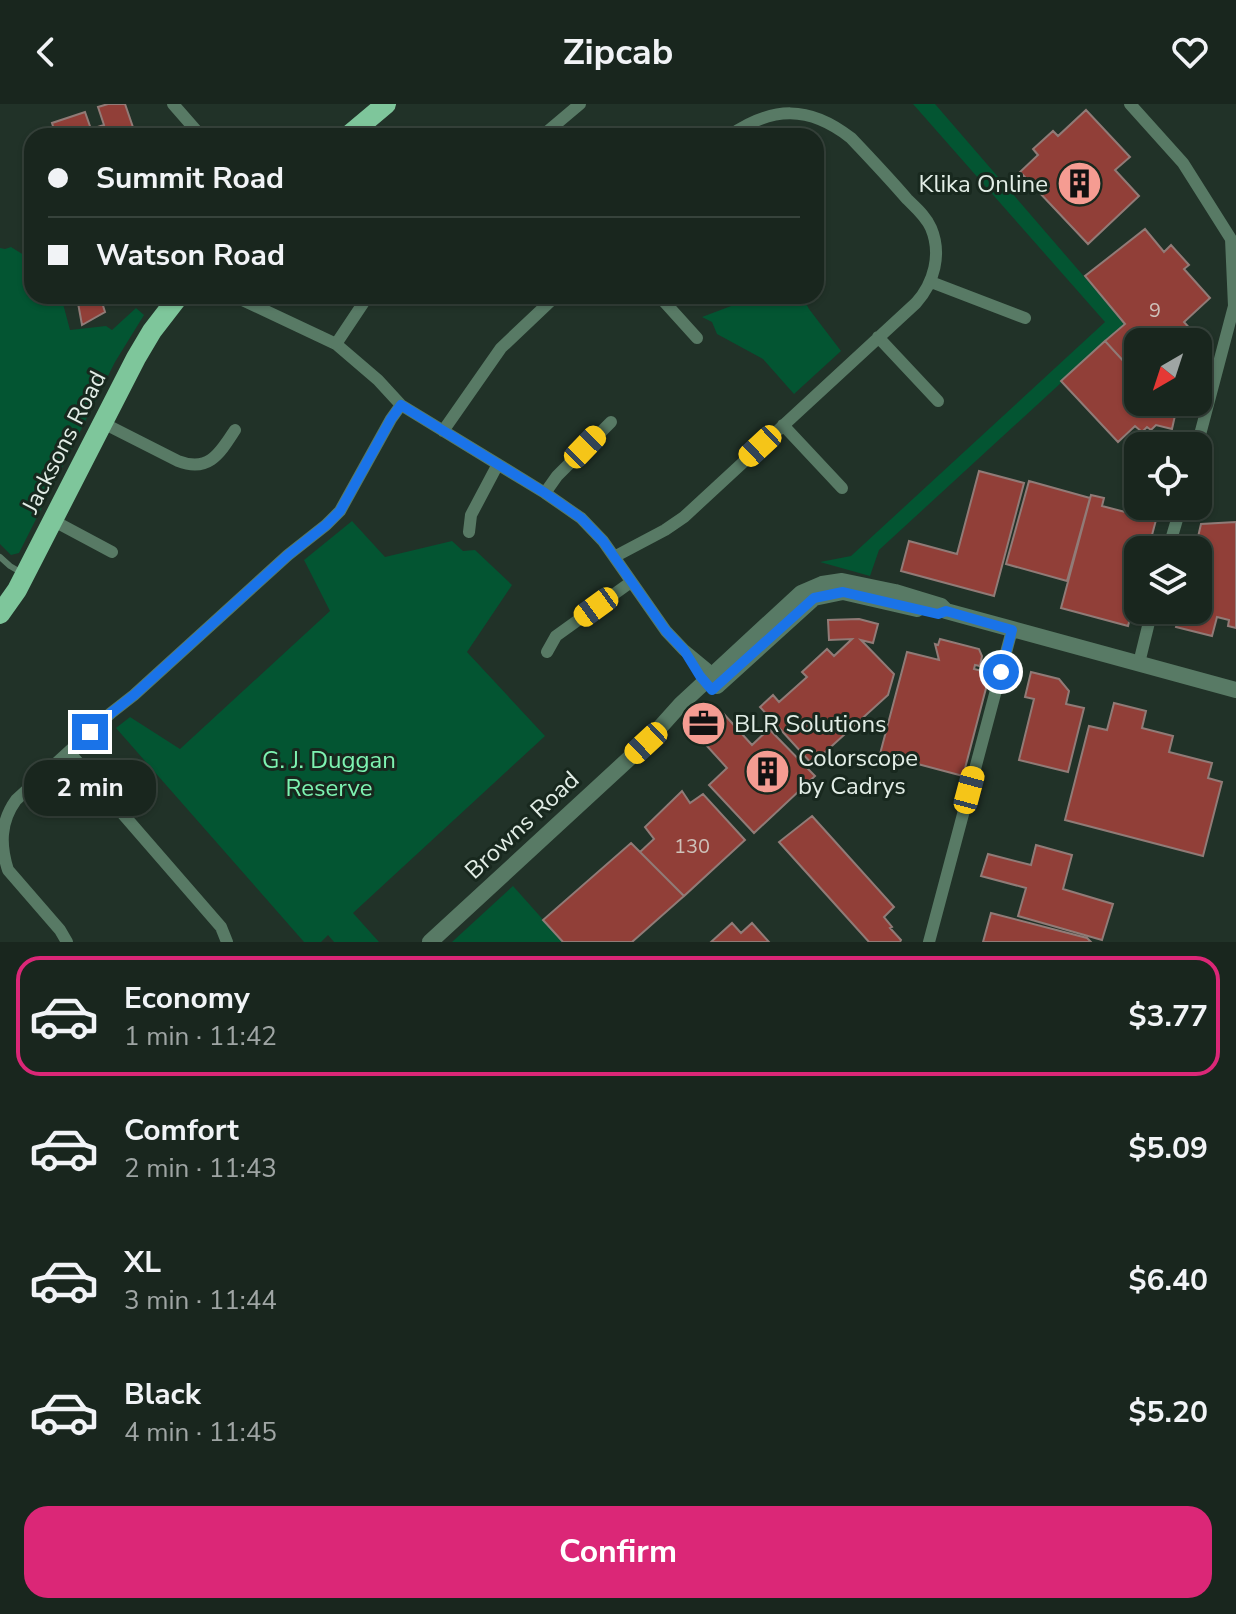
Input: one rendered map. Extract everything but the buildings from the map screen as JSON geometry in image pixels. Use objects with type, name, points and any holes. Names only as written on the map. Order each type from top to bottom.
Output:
[{"type":"main road","points":[[358,128],[386,104]]},
{"type":"main road","name":"Jacksons Road","points":[[2,607],[26,575],[152,331],[173,304]]},
{"type":"street","points":[[175,104],[194,128]]},
{"type":"street","points":[[552,128],[580,104]]},
{"type":"street","points":[[1130,104],[1183,163],[1231,239],[1234,306],[1201,432]]},
{"type":"street","points":[[614,557],[676,523],[916,303],[931,282],[936,259],[933,231],[926,219],[851,138],[800,109],[756,119],[742,128]]},
{"type":"street","points":[[931,282],[1025,318]]},
{"type":"street","points":[[252,304],[336,344],[368,370],[401,405],[581,518],[603,541],[666,631],[713,682]]},
{"type":"street","points":[[336,344],[363,304]]},
{"type":"street","points":[[443,431],[501,348],[548,304]]},
{"type":"street","points":[[666,304],[697,338]]},
{"type":"street","points":[[878,337],[938,401]]},
{"type":"street","points":[[67,942],[60,930],[11,876],[4,860],[0,837],[5,819],[16,800],[340,511],[401,405]]},
{"type":"street","points":[[545,493],[557,476],[611,422]]},
{"type":"street","points":[[103,423],[191,466],[213,459],[235,430]]},
{"type":"street","points":[[783,425],[842,488]]},
{"type":"street","points":[[469,532],[471,515],[498,464]]},
{"type":"street","points":[[54,521],[112,552]]},
{"type":"street","name":"Browns Road","points":[[430,942],[646,743],[681,704],[713,682],[801,593],[822,584],[842,581],[895,592],[1012,630],[1236,690]]},
{"type":"street","points":[[547,652],[556,636],[631,582]]},
{"type":"street","points":[[1139,663],[1149,624]]},
{"type":"street","points":[[929,942],[1012,630]]},
{"type":"street","points":[[69,752],[221,927],[227,942]]},
{"type":"lane","points":[[0,557],[26,575]]},
{"type":"green space","points":[[913,104],[935,104],[1125,324],[879,550],[870,576],[820,562],[851,556],[1105,322]]},
{"type":"green space","points":[[11,247],[24,255],[24,304],[63,304],[70,330],[106,326],[112,330],[136,308],[144,315],[115,362],[19,553],[11,555],[0,544],[0,248]]},
{"type":"green space","points":[[736,304],[806,304],[841,351],[794,394],[763,359],[717,334],[712,322],[702,317]]},
{"type":"green space","name":"G. J. Duggan Reserve","points":[[352,521],[385,557],[452,541],[463,551],[475,550],[512,585],[467,652],[545,736],[353,913],[379,942],[334,942],[328,935],[321,942],[304,942],[116,728],[130,717],[180,749],[330,611],[304,560]]},
{"type":"green space","points":[[513,886],[563,942],[452,942]]},
{"type":"place","name":"Klika Online","points":[[1079,184]]},
{"type":"place","name":"BLR Solutions","points":[[703,724]]},
{"type":"place","name":"Colorscope by Cadrys","points":[[767,772]]},
{"type":"route","points":[[90,732],[340,511],[401,405],[581,518],[603,541],[712,690],[814,598],[843,592],[938,614],[946,611],[1012,630],[1001,672]]}]
